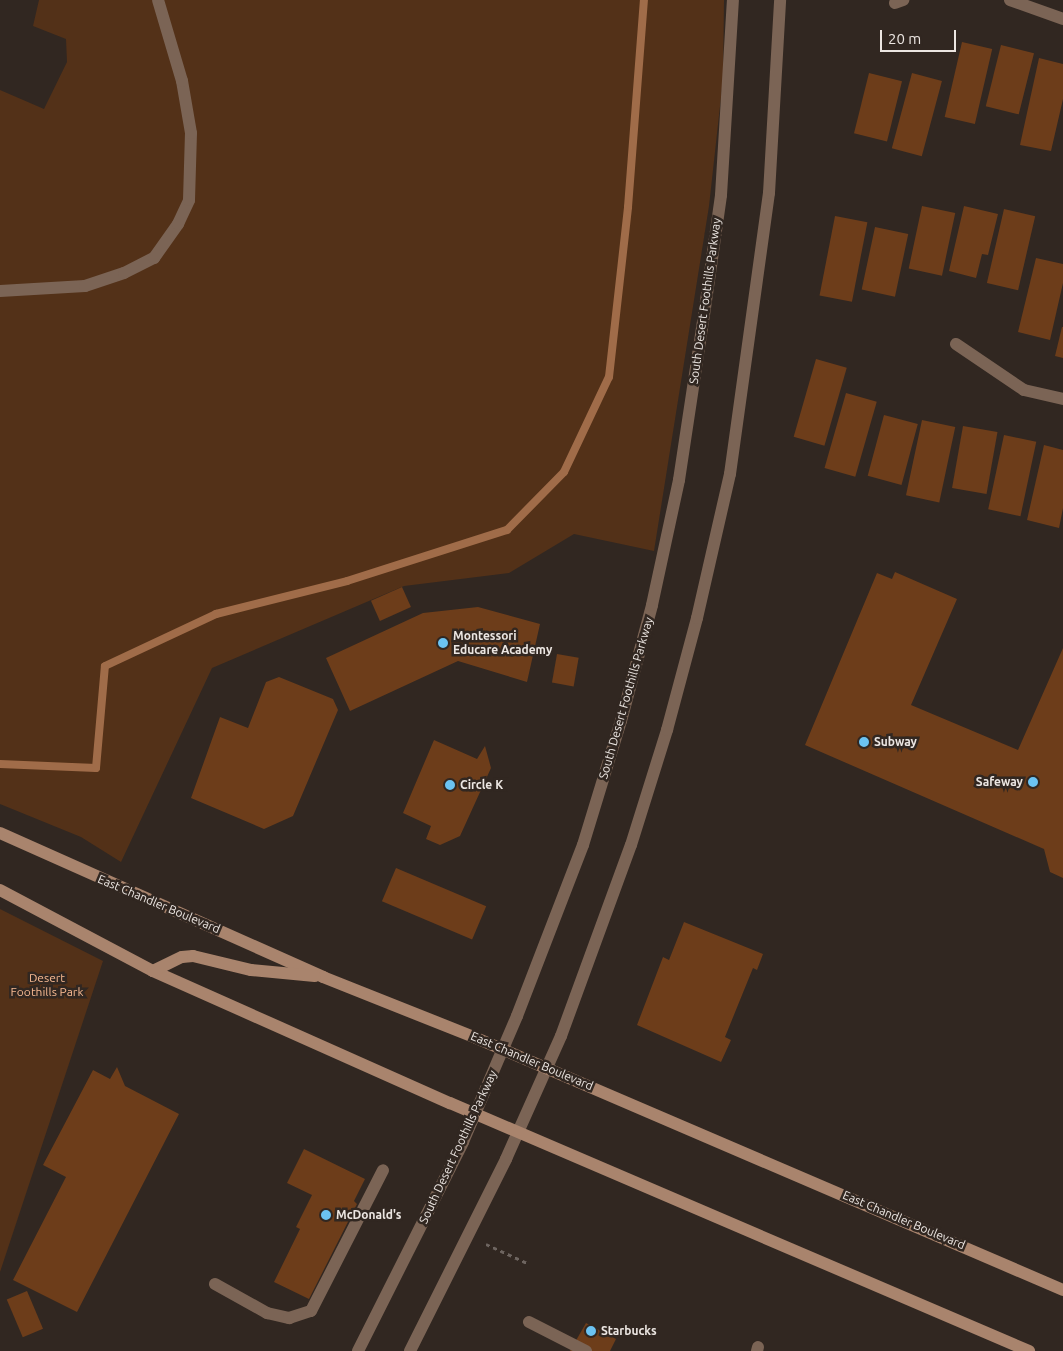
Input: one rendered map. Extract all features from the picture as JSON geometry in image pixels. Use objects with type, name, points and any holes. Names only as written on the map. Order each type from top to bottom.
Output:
[{"type":"main road","name":"East Chandler Boulevard","points":[[0,833],[323,977],[503,1049],[1063,1290]]},
{"type":"main road","points":[[0,890],[153,971],[475,1114],[1029,1351]]},
{"type":"main road","points":[[153,971],[182,957],[193,956],[252,970],[323,977]]},
{"type":"street","points":[[0,291],[85,286],[124,273],[154,258],[178,224],[190,200],[191,133],[182,81],[158,0]]},
{"type":"street","name":"South Desert Foothills Parkway","points":[[358,1351],[475,1114],[503,1049],[583,845],[652,605],[678,480],[712,264],[721,186],[733,0]]},
{"type":"street","points":[[410,1351],[518,1132],[547,1068],[631,845],[667,730],[697,618],[728,482],[770,193],[780,0]]},
{"type":"street","points":[[1010,0],[1063,18]]},
{"type":"street","points":[[956,344],[1024,390],[1063,399]]},
{"type":"street","points":[[215,1284],[267,1313],[289,1318],[311,1311],[383,1170]]},
{"type":"street","points":[[529,1322],[586,1351]]},
{"type":"path","points":[[486,1244],[527,1262]]},
{"type":"green space","points":[[39,0],[724,0],[723,79],[709,206],[654,551],[574,534],[509,573],[404,586],[212,668],[121,862],[81,837],[0,804],[0,90],[44,109],[67,62],[66,39],[33,26]]},
{"type":"green space","name":"Desert Foothills Park","points":[[0,909],[103,961],[0,1272]]},
{"type":"building","points":[[962,42],[992,49],[975,124],[945,117]]},
{"type":"building","points":[[1001,45],[1034,53],[1019,114],[986,106]]},
{"type":"building","points":[[1039,58],[1063,64],[1063,99],[1051,151],[1020,145]]},
{"type":"building","points":[[869,73],[902,81],[887,141],[854,133]]},
{"type":"building","points":[[912,73],[942,81],[922,156],[892,148]]},
{"type":"building","points":[[922,206],[955,213],[942,276],[909,269]]},
{"type":"building","points":[[964,206],[998,214],[988,255],[982,254],[976,278],[949,271]]},
{"type":"building","points":[[1004,209],[1035,216],[1018,290],[987,283]]},
{"type":"building","points":[[835,216],[867,222],[852,302],[820,296]]},
{"type":"building","points":[[875,227],[908,234],[895,297],[862,290]]},
{"type":"building","points":[[1036,258],[1063,264],[1063,283],[1050,340],[1018,332]]},
{"type":"building","points":[[1063,327],[1063,358],[1055,356]]},
{"type":"building","points":[[816,359],[847,368],[824,446],[794,437]]},
{"type":"building","points":[[846,393],[877,402],[855,477],[825,468]]},
{"type":"building","points":[[884,415],[918,424],[902,485],[868,476]]},
{"type":"building","points":[[922,420],[955,427],[939,502],[906,495]]},
{"type":"building","points":[[963,426],[997,432],[987,494],[952,488]]},
{"type":"building","points":[[1004,435],[1036,442],[1020,516],[988,509]]},
{"type":"building","points":[[1044,445],[1063,450],[1063,508],[1059,528],[1027,520]]},
{"type":"building","points":[[895,572],[957,599],[911,705],[1018,750],[1063,648],[1063,878],[1050,872],[1044,849],[805,745],[877,573],[892,579]]},
{"type":"building","points":[[402,587],[411,607],[380,621],[371,601]]},
{"type":"building","points":[[478,607],[540,624],[527,682],[458,661],[350,711],[326,658],[423,613]]},
{"type":"building","points":[[557,654],[579,658],[574,686],[552,683]]},
{"type":"building","points":[[279,677],[333,699],[338,710],[293,816],[264,829],[191,798],[220,717],[248,728],[266,682]]},
{"type":"building","name":"Circle K","points":[[434,740],[477,759],[485,746],[491,768],[460,836],[440,845],[426,839],[431,826],[403,813]]},
{"type":"building","points":[[396,868],[486,906],[472,939],[382,901]]},
{"type":"building","points":[[684,922],[763,954],[757,970],[753,968],[725,1037],[731,1040],[721,1062],[637,1025],[663,957],[669,960]]},
{"type":"building","points":[[117,1067],[125,1086],[179,1114],[77,1312],[13,1280],[66,1177],[43,1165],[93,1070],[110,1079]]},
{"type":"building","name":"McDonald's","points":[[304,1149],[365,1179],[354,1201],[357,1204],[309,1299],[274,1282],[300,1229],[296,1227],[312,1195],[287,1183]]},
{"type":"building","points":[[27,1291],[43,1329],[23,1337],[7,1300]]},
{"type":"building","name":"Starbucks","points":[[586,1323],[616,1339],[610,1351],[570,1351]]},
{"type":"waterway","points":[[0,764],[96,768],[105,666],[216,614],[347,581],[507,530],[564,472],[609,377],[628,207],[644,0]]},
{"type":"place","name":"Montessori Educare Academy","points":[[443,643]]},
{"type":"place","name":"Subway","points":[[864,742]]},
{"type":"place","name":"Safeway","points":[[1033,782]]},
{"type":"place","name":"Circle K","points":[[450,785]]},
{"type":"place","name":"McDonald's","points":[[326,1215]]},
{"type":"place","name":"Starbucks","points":[[591,1331]]}]
